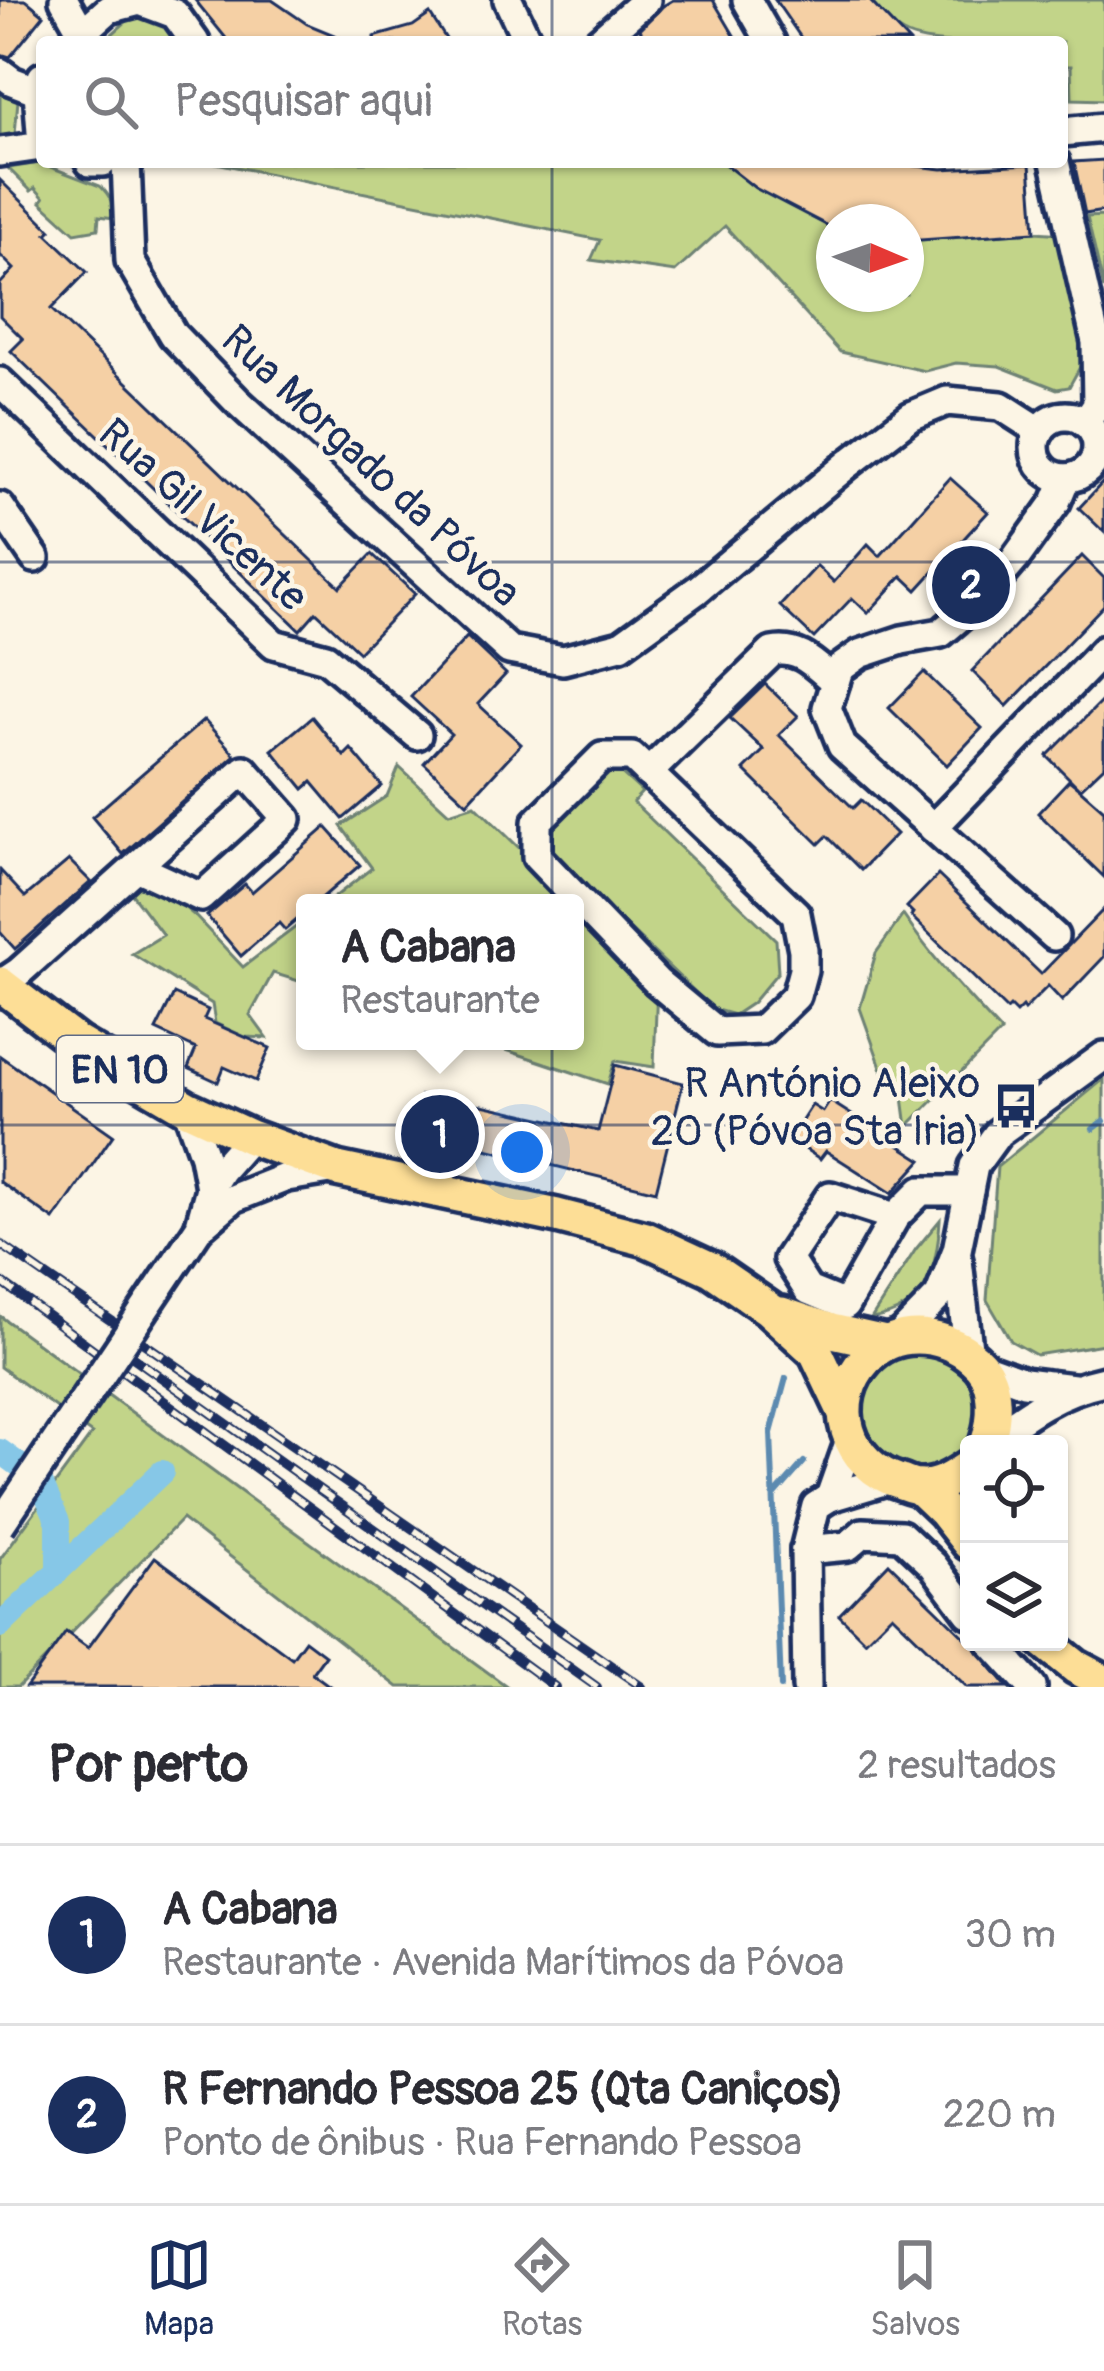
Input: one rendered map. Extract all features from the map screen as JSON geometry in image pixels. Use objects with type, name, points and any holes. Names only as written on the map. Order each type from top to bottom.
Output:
[{"type":"main road","name":"EN 10","points":[[0,984],[77,1043],[187,1108],[250,1137],[337,1169],[646,1239],[711,1269],[769,1309]]},
{"type":"main road","points":[[769,1309],[832,1331],[891,1342]]},
{"type":"main road","points":[[769,1309],[816,1352],[866,1464],[944,1511],[960,1531]]},
{"type":"main road","points":[[847,1425],[850,1382],[866,1358],[891,1342],[920,1336],[949,1342],[976,1362],[989,1383],[994,1412],[986,1435]]},
{"type":"main road","points":[[904,1483],[948,1481],[960,1470]]},
{"type":"main road","points":[[1056,1651],[1104,1682]]},
{"type":"street","points":[[64,0],[77,36]]},
{"type":"street","points":[[508,0],[525,36]]},
{"type":"street","points":[[605,36],[646,0]]},
{"type":"street","points":[[747,0],[768,36]]},
{"type":"street","points":[[78,36],[109,9],[140,2],[176,14],[191,36]]},
{"type":"street","points":[[0,72],[12,81],[36,84]]},
{"type":"street","points":[[1068,131],[1104,128]]},
{"type":"street","points":[[0,152],[36,147]]},
{"type":"street","name":"Rua Morgado da Póvoa","points":[[126,168],[130,261],[172,335],[509,650],[563,660],[621,645],[697,590],[911,416],[947,401],[1001,406],[1040,430]]},
{"type":"street","points":[[1056,168],[1096,342],[1097,406],[1085,423]]},
{"type":"street","name":"Rua Gil Vicente","points":[[0,382],[274,644],[326,658],[417,735]]},
{"type":"street","points":[[1057,418],[1085,423],[1096,439],[1095,458],[1083,472],[1066,478],[1042,466],[1035,448],[1040,430],[1057,418]]},
{"type":"street","points":[[1054,937],[842,746],[827,708],[839,669],[860,654],[941,633],[980,600],[1056,502],[1066,478]]},
{"type":"street","points":[[0,507],[35,558]]},
{"type":"street","points":[[933,828],[1104,650]]},
{"type":"street","points":[[648,773],[772,652],[800,653],[835,682]]},
{"type":"street","points":[[572,894],[536,857],[537,822],[602,757],[632,757],[796,914],[803,950],[796,997],[760,1030],[718,1033],[657,982],[584,907]]},
{"type":"street","points":[[0,984],[244,770],[287,819],[201,897],[136,867]]},
{"type":"street","points":[[891,1342],[939,1296],[957,1250],[974,1166],[998,1133],[1104,1056]]},
{"type":"street","points":[[187,1108],[211,1172],[200,1228]]},
{"type":"street","points":[[211,1172],[250,1137]]},
{"type":"street","points":[[0,1525],[200,1228],[234,1198],[287,1177],[337,1169]]},
{"type":"street","points":[[895,1216],[921,1191],[969,1192]]},
{"type":"street","points":[[957,1250],[976,1362],[1024,1382],[1072,1388]]},
{"type":"street","points":[[1000,1435],[1025,1414],[1072,1388],[1104,1381]]},
{"type":"street","points":[[830,1497],[847,1425]]},
{"type":"street","points":[[807,1687],[805,1550],[816,1506],[830,1497],[904,1483]]},
{"type":"street","points":[[805,1550],[848,1546],[863,1533],[901,1535],[933,1565],[960,1601]]},
{"type":"street","points":[[999,1651],[1032,1687]]},
{"type":"green space","points":[[870,0],[1104,0],[1104,100],[1072,99],[1068,36],[911,36],[893,26]]},
{"type":"green space","points":[[150,15],[161,18],[178,36],[110,36],[128,20]]},
{"type":"green space","points":[[0,94],[18,100],[15,134],[0,137]]},
{"type":"green space","points":[[36,164],[36,168],[53,168],[100,186],[111,200],[114,218],[99,216],[98,229],[75,233],[41,202],[44,198],[35,188],[31,191],[8,168]]},
{"type":"green space","points":[[241,168],[731,168],[755,187],[816,219],[816,312],[924,312],[924,240],[1063,234],[1086,356],[1069,387],[1057,389],[999,366],[956,363],[925,371],[840,352],[725,226],[675,272],[591,260],[600,240]]},
{"type":"green space","points":[[1104,216],[1104,289],[1087,217]]},
{"type":"green space","points":[[399,767],[449,813],[475,805],[567,894],[339,894],[372,868],[341,826],[387,796]]},
{"type":"green space","points":[[617,769],[642,792],[633,802],[776,940],[778,972],[752,1003],[734,1015],[713,1009],[547,850],[548,825],[597,771]]},
{"type":"green space","points":[[136,867],[195,916],[243,967],[296,927],[296,980],[273,973],[250,1015],[267,1038],[245,1037],[215,1023],[212,1004],[132,954],[163,935],[128,889]]},
{"type":"green space","points":[[584,911],[657,982],[654,1067],[615,1061],[608,1084],[506,1050],[584,1050]]},
{"type":"green space","points":[[903,915],[1001,1032],[907,1127],[903,1097],[885,1078],[860,1008],[876,953]]},
{"type":"green space","points":[[1104,1079],[1104,1344],[1036,1355],[1011,1341],[987,1300],[997,1167]]},
{"type":"green space","points":[[940,1220],[932,1271],[917,1297],[905,1307],[871,1319],[916,1249]]},
{"type":"green space","points":[[0,1316],[508,1687],[398,1687],[182,1519],[18,1687],[0,1687],[0,1559],[92,1434],[0,1367]]},
{"type":"green space","points":[[936,1353],[969,1378],[978,1417],[973,1435],[960,1435],[960,1454],[947,1464],[910,1471],[876,1455],[858,1421],[864,1382],[895,1354]]},
{"type":"building","points":[[0,0],[26,0],[44,15],[10,57],[0,54]]},
{"type":"building","points":[[195,0],[272,0],[307,24],[336,36],[224,36]]},
{"type":"building","points":[[673,0],[713,0],[734,36],[643,36],[640,29]]},
{"type":"building","points":[[775,0],[869,0],[903,36],[800,36]]},
{"type":"building","points":[[430,14],[444,36],[378,36],[413,26]]},
{"type":"building","points":[[1104,160],[1104,211],[1085,214],[1074,162]]},
{"type":"building","points":[[730,168],[1030,168],[1035,232],[924,240],[924,204],[816,204],[816,220],[755,188]]},
{"type":"building","points":[[0,180],[87,272],[51,309],[340,587],[372,554],[415,594],[359,652],[316,612],[300,630],[11,351],[23,339],[0,316],[0,284],[14,269],[0,255]]},
{"type":"building","points":[[950,478],[988,512],[917,590],[902,576],[868,613],[852,598],[814,638],[780,606],[817,566],[834,582],[868,544],[880,556]]},
{"type":"building","points":[[1104,481],[1104,532],[1079,508]]},
{"type":"building","points":[[1082,556],[1104,578],[1104,605],[1007,706],[972,671]]},
{"type":"building","points":[[467,637],[506,674],[478,704],[521,744],[467,803],[424,763],[451,734],[411,697]]},
{"type":"building","points":[[924,672],[982,728],[947,765],[889,708]]},
{"type":"building","points":[[765,684],[798,716],[779,735],[853,808],[861,800],[896,834],[861,870],[827,836],[819,844],[744,770],[764,750],[730,718]]},
{"type":"building","points":[[1104,699],[1104,766],[1080,789],[1104,810],[1104,877],[1038,813],[1069,780],[1079,788],[1047,756]]},
{"type":"building","points":[[312,717],[344,756],[351,749],[382,786],[343,819],[312,782],[304,789],[272,750]]},
{"type":"building","points":[[204,720],[235,755],[123,854],[92,817]]},
{"type":"building","points":[[326,827],[360,865],[326,894],[296,894],[296,921],[285,930],[279,923],[241,956],[207,916],[245,884],[252,892]]},
{"type":"building","points":[[69,860],[91,882],[15,949],[0,932],[0,870],[25,897]]},
{"type":"building","points":[[938,875],[1041,974],[1104,909],[1104,957],[1062,1001],[1048,986],[1024,1010],[1007,1010],[911,916],[907,907]]},
{"type":"building","points":[[174,994],[208,1010],[204,1019],[270,1048],[256,1081],[224,1067],[218,1082],[188,1068],[196,1049],[156,1030]]},
{"type":"building","points":[[0,1056],[113,1135],[54,1220],[0,1182]]},
{"type":"building","points":[[615,1065],[683,1083],[656,1191],[413,1131],[421,1096],[433,1098],[433,1094],[598,1131]]},
{"type":"building","points":[[830,1101],[922,1160],[892,1193],[826,1151],[820,1159],[790,1139],[812,1105],[823,1112]]},
{"type":"building","points":[[155,1557],[292,1658],[305,1640],[325,1655],[312,1673],[331,1687],[26,1687],[66,1632],[88,1648]]},
{"type":"building","points":[[889,1563],[960,1632],[960,1651],[978,1651],[1008,1687],[967,1687],[892,1614],[865,1641],[839,1615]]},
{"type":"waterway","points":[[1093,1129],[1104,1121]]},
{"type":"waterway","points":[[781,1687],[771,1433],[786,1378]]},
{"type":"waterway","points":[[0,1451],[40,1480],[58,1522],[58,1571]]},
{"type":"waterway","points":[[775,1495],[804,1462]]},
{"type":"waterway","points":[[0,1626],[162,1472]]},
{"type":"railway","points":[[0,1244],[642,1687]]},
{"type":"railway","points":[[0,1281],[555,1687]]},
{"type":"railway","points":[[113,1343],[597,1687]]},
{"type":"place","name":"R Fernando Pessoa 25 (Qta Caniços)","points":[[971,585]]},
{"type":"place","name":"R António Aleixo 20 (Póvoa Sta Iria)","points":[[1016,1106]]},
{"type":"place","name":"A Cabana","points":[[440,1134]]}]
